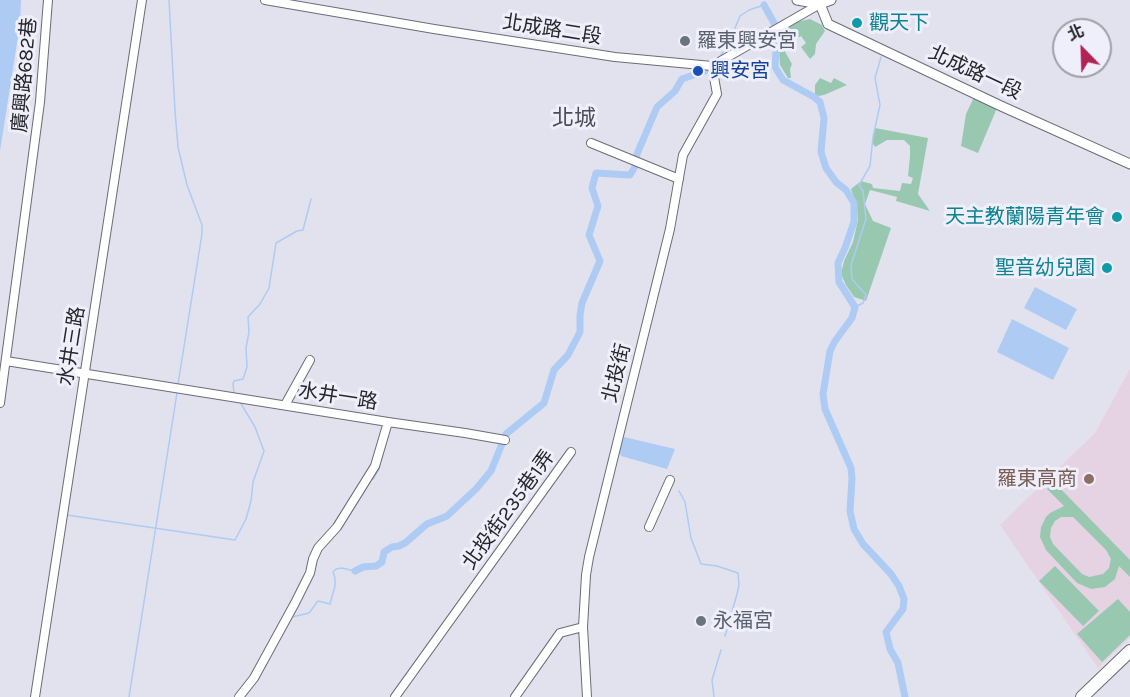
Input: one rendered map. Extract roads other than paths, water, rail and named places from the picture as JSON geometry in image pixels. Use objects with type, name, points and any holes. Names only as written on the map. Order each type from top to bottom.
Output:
[{"type":"main road","points":[[1082,697],[1130,651]]},
{"type":"street","name":"廣興路682巷","points":[[0,403],[40,102],[48,0]]},
{"type":"street","name":"水井三路","points":[[35,697],[142,0]]},
{"type":"street","name":"北成路二段","points":[[265,0],[615,57],[712,66]]},
{"type":"street","points":[[797,0],[820,2],[831,0]]},
{"type":"street","points":[[712,66],[820,2]]},
{"type":"street","name":"北成路一段","points":[[820,2],[828,24],[1130,164]]},
{"type":"street","name":"北投街","points":[[587,697],[583,627],[589,556],[670,229],[683,156],[717,94],[712,66]]},
{"type":"street","points":[[591,143],[679,179]]},
{"type":"street","points":[[285,405],[310,360]]},
{"type":"street","name":"水井一路","points":[[6,361],[388,422],[375,466],[337,527],[318,548],[295,603],[254,678],[239,697]]},
{"type":"street","points":[[388,422],[502,439]]},
{"type":"street","name":"北投街235巷1弄","points":[[395,697],[571,452]]},
{"type":"street","points":[[649,527],[670,480]]},
{"type":"street","points":[[515,697],[561,633],[583,627]]},
{"type":"water","points":[[0,0],[21,0],[20,24],[0,151]]},
{"type":"water","points":[[1035,287],[1077,309],[1066,330],[1024,308]]},
{"type":"water","points":[[1012,319],[1069,348],[1053,380],[997,352]]},
{"type":"water","points":[[624,437],[675,449],[667,469],[621,456],[619,451]]},
{"type":"waterway","points":[[169,0],[178,147],[187,185],[202,225],[178,384]]},
{"type":"waterway","points":[[731,38],[740,16],[764,5]]},
{"type":"waterway","points":[[764,5],[774,23],[777,36],[775,67],[783,80],[820,102],[824,118],[821,152],[826,168],[836,182],[846,190],[854,203],[854,222],[838,263],[839,282],[855,307],[852,318],[830,351],[823,394],[825,409],[851,468],[850,511],[854,529],[863,544],[891,574],[904,599],[903,609],[886,632],[890,649],[898,663],[905,697]]},
{"type":"waterway","points":[[719,58],[723,52]]},
{"type":"waterway","points":[[855,307],[863,303],[866,295],[852,279],[851,265],[866,219],[863,191],[859,185],[870,166],[880,105],[875,78],[881,57]]},
{"type":"waterway","points":[[355,571],[363,567],[376,566],[382,562],[384,552],[405,543],[427,524],[447,516],[476,489],[491,471],[506,434],[544,403],[554,370],[568,355],[580,332],[582,303],[600,261],[589,235],[598,206],[592,188],[596,173],[630,175],[636,165],[637,154],[657,107],[675,91],[682,79],[705,71]]},
{"type":"waterway","points":[[234,393],[234,381],[243,379],[247,367],[248,317],[260,304],[269,288],[276,243],[303,230],[311,199]]},
{"type":"waterway","points":[[129,697],[177,393]]},
{"type":"waterway","points":[[67,515],[235,540],[246,519],[253,482],[264,451],[255,427],[240,402]]},
{"type":"waterway","points":[[373,479],[379,469],[388,435]]},
{"type":"waterway","points":[[679,491],[685,502],[691,538],[701,564],[717,566],[738,573],[739,585],[725,636]]},
{"type":"waterway","points":[[292,617],[309,613],[318,601],[330,604],[335,586],[333,572],[336,569],[355,571]]},
{"type":"waterway","points":[[714,697],[712,680],[721,650]]},
{"type":"place","name":"觀天下","points":[[857,23]]},
{"type":"place","name":"羅東興安宮","points":[[685,41]]},
{"type":"place","name":"興安宮","points":[[698,71]]},
{"type":"place","name":"天主教蘭陽青年會","points":[[1117,217]]},
{"type":"place","name":"聖音幼兒園","points":[[1107,268]]},
{"type":"place","name":"羅東高商","points":[[1089,479]]},
{"type":"place","name":"永福宮","points":[[701,621]]},
{"type":"district","name":"北城","points":[[574,119]]}]
